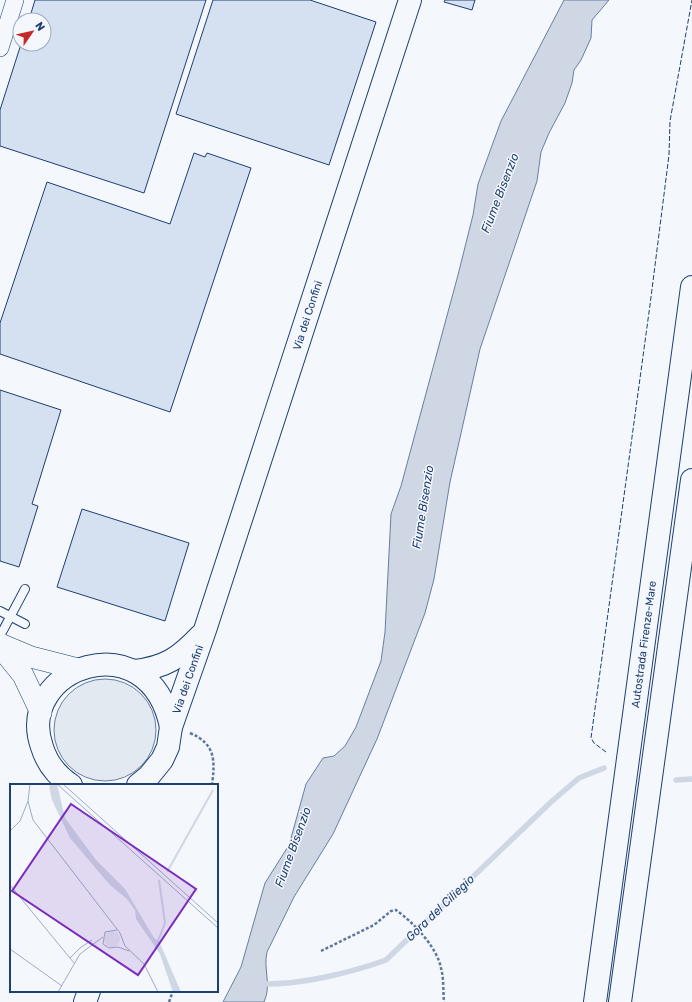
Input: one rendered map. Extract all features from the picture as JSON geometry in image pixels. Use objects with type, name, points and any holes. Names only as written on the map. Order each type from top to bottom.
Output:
[{"type":"main road","name":"Via dei Confini","points":[[139,784],[149,776],[162,760],[168,747],[170,728],[205,630],[410,0]]},
{"type":"main road","name":"Autostrada Firenze-Mare","points":[[595,1002],[692,287]]},
{"type":"main road","points":[[620,1002],[692,480]]},
{"type":"main road","name":"Via dei Confini","points":[[135,671],[150,669],[172,661],[181,655],[205,630]]},
{"type":"main road","name":"Via dei Confini","points":[[70,784],[52,767],[44,752],[39,734],[41,714],[47,697],[55,687],[78,670],[106,664],[125,667],[135,671],[147,680],[162,700],[170,728]]},
{"type":"main road","points":[[85,1002],[89,992]]},
{"type":"street","points":[[0,48],[15,0]]},
{"type":"street","points":[[0,645],[31,658],[78,670]]},
{"type":"street","points":[[0,645],[23,675],[41,714]]},
{"type":"lane","points":[[0,636],[25,589]]},
{"type":"lane","points":[[0,611],[25,624]]},
{"type":"path","points":[[170,728],[192,734],[202,739],[209,746],[213,755],[212,784]]},
{"type":"path","points":[[321,951],[374,925],[391,911],[396,910],[432,945],[441,968],[444,1002]]},
{"type":"path","points":[[169,1002],[173,992]]},
{"type":"shaded area","points":[[105,679],[125,683],[133,687],[141,694],[148,702],[152,710],[156,730],[152,750],[148,758],[141,766],[133,773],[125,777],[105,781],[85,777],[77,773],[69,766],[62,758],[58,750],[54,730],[58,710],[62,702],[69,694],[77,687],[85,683]]},
{"type":"water","name":"Fiume Bisenzio","points":[[564,0],[609,0],[592,20],[591,38],[581,60],[574,70],[572,83],[565,103],[541,152],[537,181],[480,349],[450,482],[434,579],[425,613],[377,739],[333,834],[294,897],[267,952],[267,989],[264,1002],[223,1002],[241,967],[265,883],[289,845],[306,784],[323,758],[334,756],[345,746],[356,727],[381,661],[385,632],[391,514],[401,486],[458,275],[473,215],[478,184],[501,121]]},
{"type":"building","points":[[35,0],[206,0],[144,193],[0,146],[0,110],[18,52],[52,52],[52,12],[31,12]]},
{"type":"building","points":[[213,0],[310,0],[376,22],[329,165],[176,114]]},
{"type":"building","points":[[445,0],[475,0],[472,10],[444,2]]},
{"type":"building","points":[[194,153],[205,157],[207,153],[251,168],[170,412],[0,354],[0,323],[47,182],[170,224]]},
{"type":"building","points":[[0,390],[61,410],[32,504],[38,506],[19,567],[0,561]]},
{"type":"building","points":[[82,509],[189,543],[165,621],[57,587]]},
{"type":"waterway","name":"Gora del Ciliegio","points":[[261,984],[276,984],[341,974],[386,960],[551,802],[579,778],[604,768]]},
{"type":"waterway","name":"Gora del Ciliegio","points":[[676,780],[692,779]]},
{"type":"fence","points":[[606,752],[594,743],[591,738],[650,305],[669,155],[670,121],[692,0]]}]
